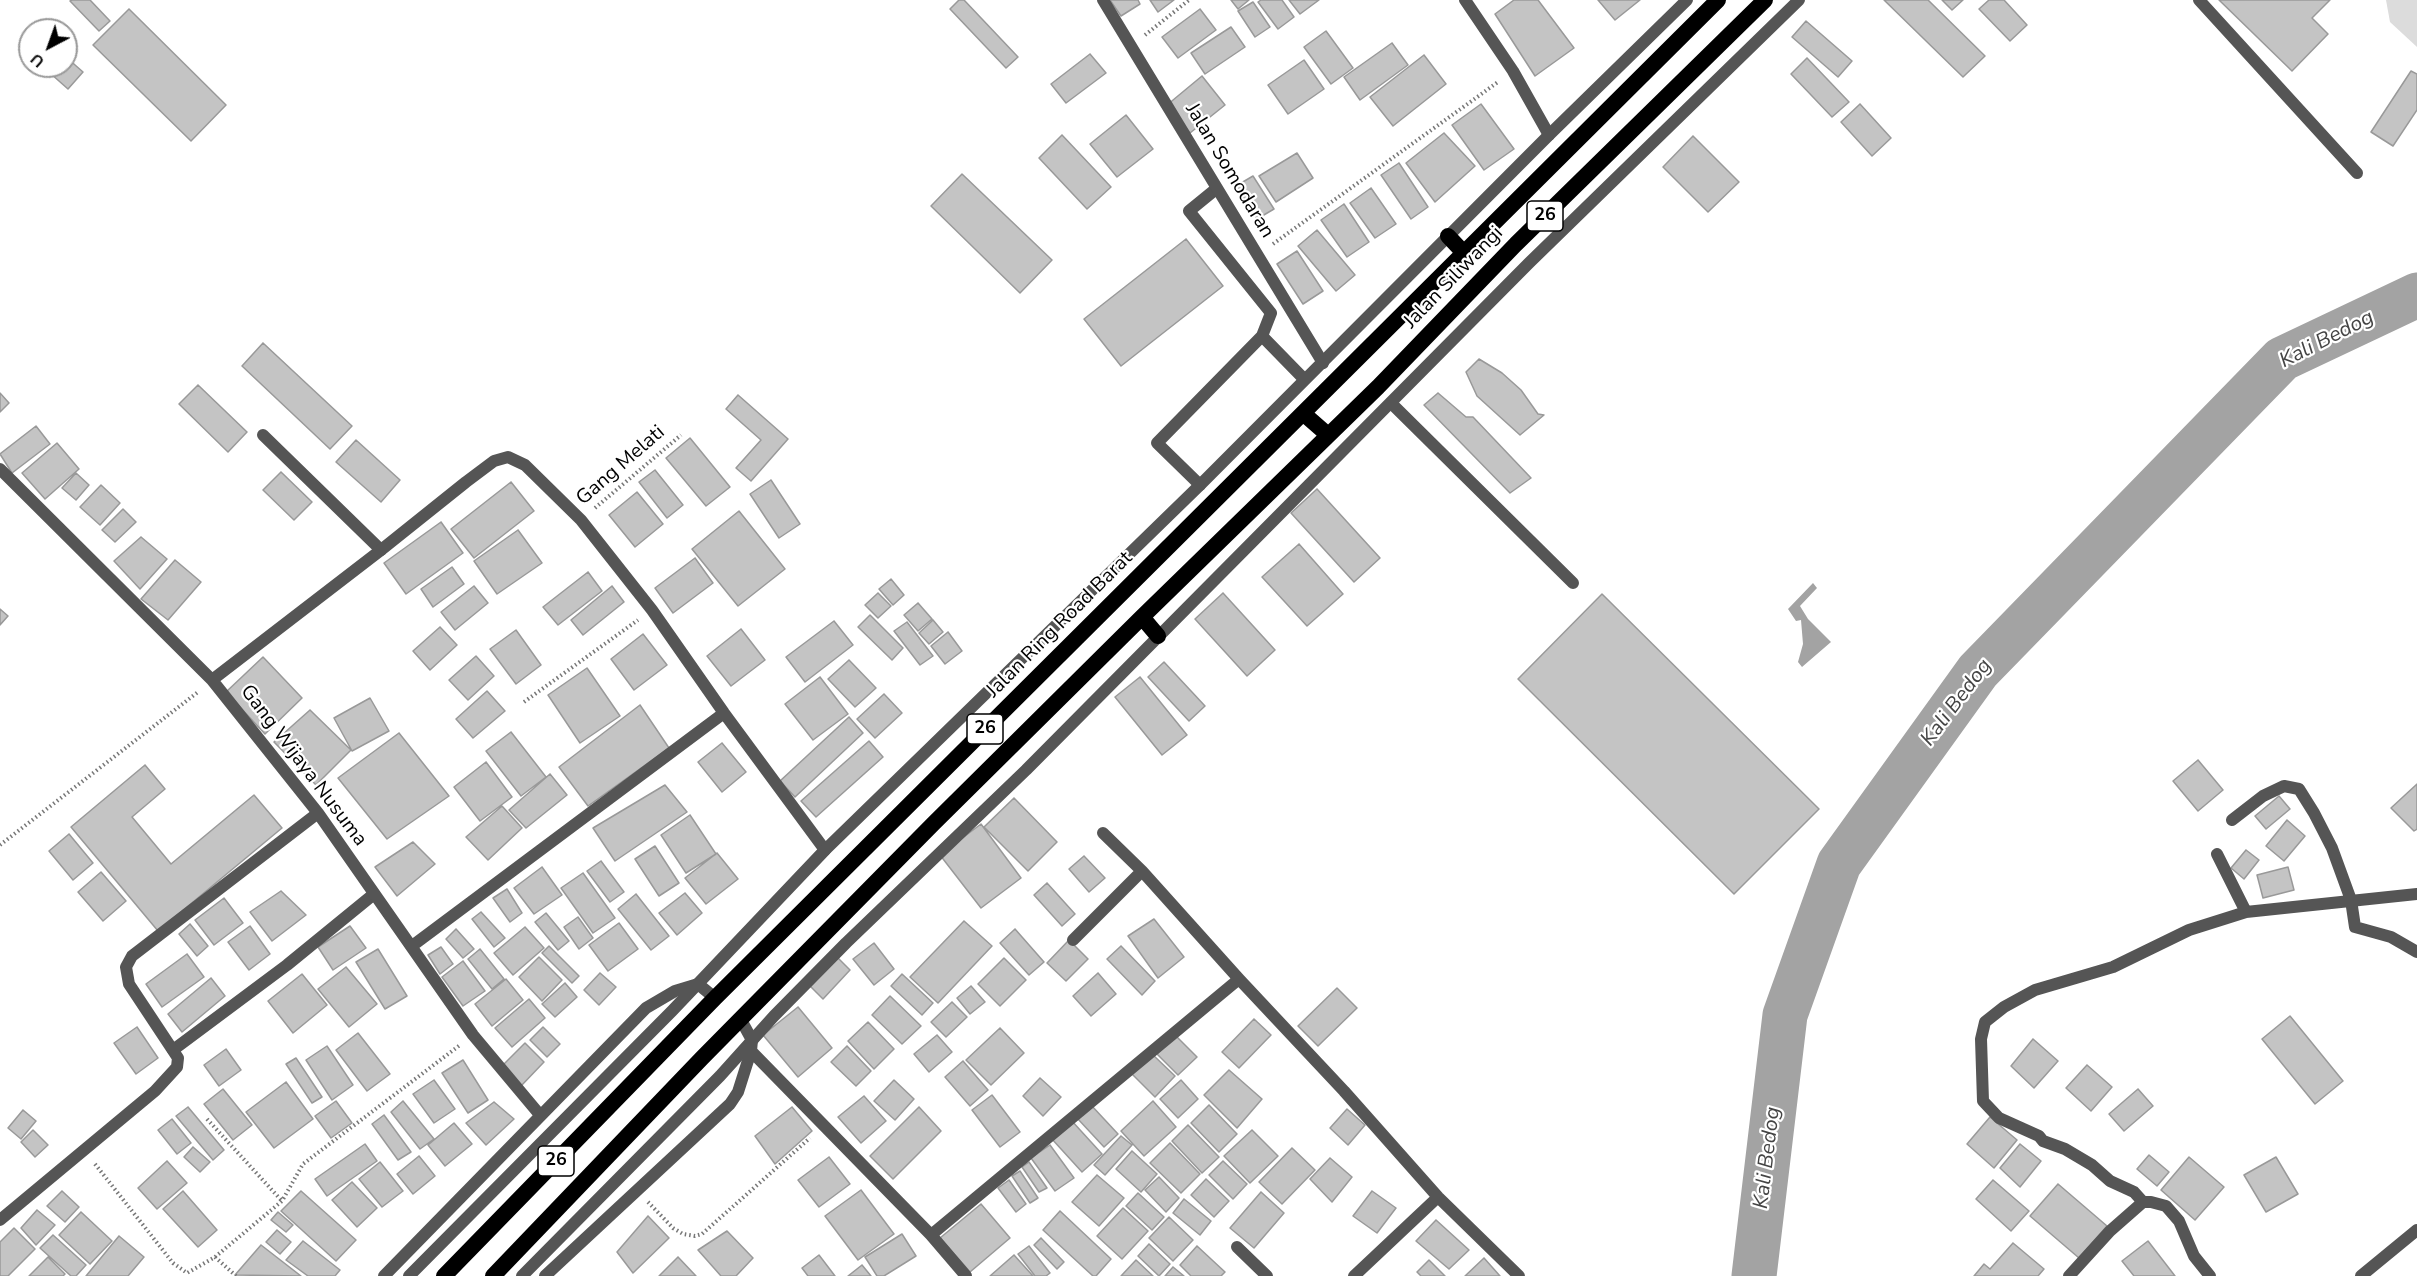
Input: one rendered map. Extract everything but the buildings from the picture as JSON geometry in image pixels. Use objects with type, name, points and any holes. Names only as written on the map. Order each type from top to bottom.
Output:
[{"type":"highway","name":"Jalan Siliwangi","points":[[1304,414],[1718,0]]},
{"type":"highway","name":"Jalan Siliwangi","points":[[1328,435],[1378,387],[1524,236],[1765,0]]},
{"type":"highway","points":[[1448,236],[1464,254]]},
{"type":"highway","points":[[1304,414],[1328,435]]},
{"type":"highway","name":"Jalan Ring Road Barat","points":[[444,1276],[668,1045],[1304,414]]},
{"type":"highway","name":"26","points":[[493,1276],[702,1058],[1142,617],[1328,435]]},
{"type":"highway","points":[[1142,617],[1158,636]]},
{"type":"street","name":"Jalan Somodaran","points":[[1103,0],[1323,363]]},
{"type":"street","points":[[1465,0],[1513,71],[1549,135]]},
{"type":"street","points":[[410,1276],[672,1011],[825,850],[1200,485],[1687,0]]},
{"type":"street","points":[[522,1276],[751,1046],[846,944],[1026,770],[1529,264],[1799,0]]},
{"type":"street","points":[[2199,0],[2357,173]]},
{"type":"street","points":[[1200,485],[1157,443],[1262,336],[1271,313],[1189,211],[1216,189]]},
{"type":"street","points":[[1262,336],[1304,379]]},
{"type":"street","points":[[1391,403],[1573,583]]},
{"type":"street","points":[[263,435],[378,548]]},
{"type":"street","points":[[212,680],[378,548],[494,461],[507,456],[525,465],[581,520],[652,610],[724,713],[825,850]]},
{"type":"street","name":"Gang Wijaya Nusuma","points":[[0,469],[212,680],[318,813],[473,1035],[540,1115]]},
{"type":"street","points":[[412,946],[724,713]]},
{"type":"street","points":[[2232,820],[2263,796],[2284,786],[2299,789],[2332,848],[2351,900],[2355,927],[2391,936],[2417,952]]},
{"type":"street","points":[[0,1220],[169,1078],[177,1067],[178,1058],[129,984],[126,967],[132,956],[318,813]]},
{"type":"street","points":[[1103,833],[1142,871],[1438,1197],[1519,1276]]},
{"type":"street","points":[[2217,854],[2246,912]]},
{"type":"street","points":[[1072,940],[1142,871]]},
{"type":"street","points":[[173,1050],[287,965],[374,894]]},
{"type":"street","points":[[2210,1276],[2194,1256],[2179,1221],[2166,1206],[2143,1202],[2134,1192],[2110,1181],[2092,1165],[2065,1149],[2043,1141],[1999,1118],[1983,1101],[1981,1040],[1985,1022],[2004,1007],[2035,990],[2113,967],[2188,930],[2246,912],[2417,894]]},
{"type":"street","points":[[931,1235],[1239,979]]},
{"type":"street","points":[[698,984],[715,998]]},
{"type":"street","points":[[384,1276],[646,1008],[675,991],[698,984]]},
{"type":"street","points":[[741,1020],[751,1046],[823,1126],[931,1235],[966,1276]]},
{"type":"street","points":[[545,1276],[730,1104],[738,1092],[751,1046]]},
{"type":"street","points":[[1354,1276],[1438,1197]]},
{"type":"street","points":[[2069,1276],[2110,1231],[2143,1202]]},
{"type":"street","points":[[2361,1276],[2417,1230]]},
{"type":"street","points":[[1237,1247],[1267,1276]]},
{"type":"path","points":[[1131,46],[1189,0]]},
{"type":"path","points":[[1258,255],[1513,71]]},
{"type":"path","name":"Gang Melati","points":[[581,520],[681,435]]},
{"type":"path","points":[[524,702],[652,610]]},
{"type":"path","points":[[0,844],[212,680]]},
{"type":"path","points":[[84,1149],[149,1235],[179,1269],[187,1273],[215,1257],[282,1201],[303,1164],[473,1035]]},
{"type":"path","points":[[207,1119],[282,1201]]},
{"type":"path","points":[[637,1191],[683,1234],[695,1236],[702,1234],[823,1126]]},
{"type":"path","points":[[215,1257],[236,1276]]},
{"type":"shaded area","points":[[2386,0],[2417,0],[2417,47],[2390,22]]},
{"type":"shaded area","points":[[1813,583],[1817,588],[1800,606],[1808,619],[1831,642],[1802,667],[1798,662],[1803,644],[1801,620],[1796,621],[1788,609]]},
{"type":"waterway","name":"Kali Bedog","points":[[1754,1276],[1785,1015],[1839,864],[1978,671],[2282,359],[2417,295]]}]
